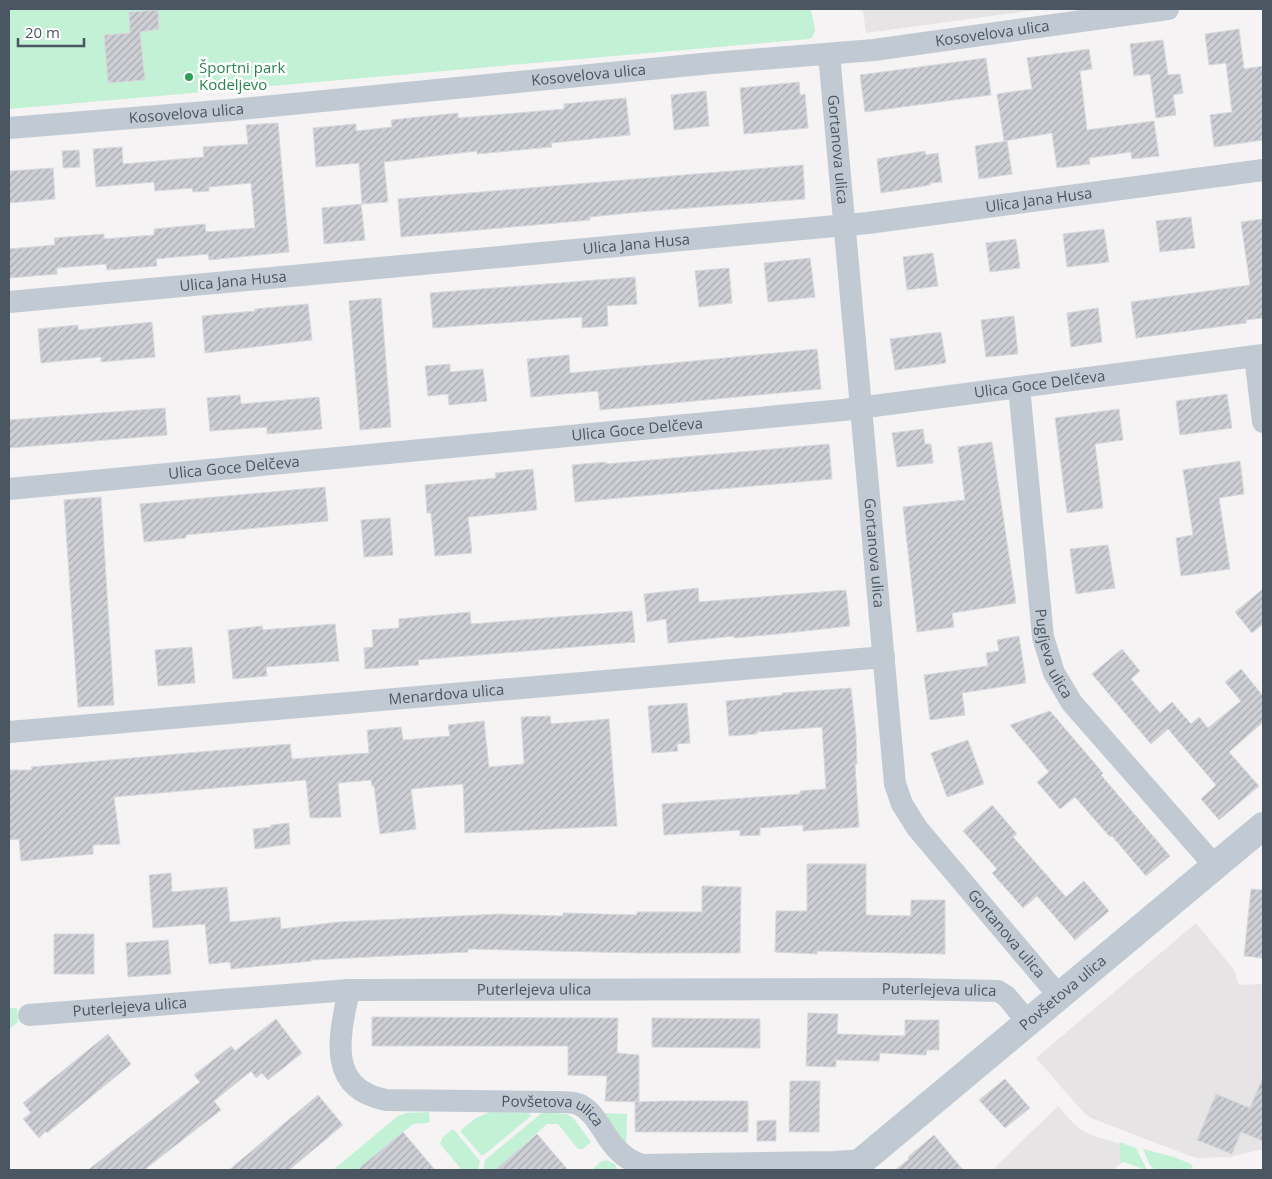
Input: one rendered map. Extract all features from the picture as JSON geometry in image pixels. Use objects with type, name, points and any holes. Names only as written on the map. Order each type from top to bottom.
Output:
[{"type":"street","name":"Kosovelova ulica","points":[[9,128],[231,110],[712,63],[874,50],[1168,9]]},
{"type":"street","name":"Gortanova ulica","points":[[829,54],[895,784],[902,804],[917,828],[1059,996]]},
{"type":"street","name":"Ulica Jana Husa","points":[[9,302],[844,225],[1263,170]]},
{"type":"street","name":"Ulica Goce Delčeva","points":[[9,489],[861,408],[1259,356]]},
{"type":"street","points":[[1259,356],[1263,422]]},
{"type":"street","name":"Pugljeva ulica","points":[[1019,387],[1044,637],[1054,673],[1072,703],[1215,866]]},
{"type":"street","name":"Menardova ulica","points":[[9,732],[884,657]]},
{"type":"street","name":"Povšetova ulica","points":[[349,990],[340,1037],[340,1055],[351,1080],[363,1092],[372,1097],[386,1100],[578,1104],[590,1112],[609,1140],[623,1156],[642,1165],[834,1162],[857,1165],[1215,866],[1261,832]]},
{"type":"street","name":"Puterlejeva ulica","points":[[29,1015],[349,990],[994,990],[1006,996],[1028,1022]]},
{"type":"shaded area","points":[[852,9],[1043,9],[866,33],[863,11]]},
{"type":"shaded area","points":[[1196,923],[1234,970],[1239,985],[1263,984],[1263,1149],[1230,1157],[1198,1158],[1190,1156],[1091,1118],[1085,1114],[1036,1058]]},
{"type":"shaded area","points":[[1058,1106],[1081,1130],[1120,1144],[1121,1163],[1113,1170],[992,1170]]},
{"type":"green space","name":"Športni park Kodeljevo","points":[[9,9],[811,9],[815,30],[812,38],[809,39],[9,109]]},
{"type":"green space","points":[[9,1008],[17,1008],[18,1022],[9,1029]]},
{"type":"green space","points":[[429,1112],[430,1121],[428,1123],[413,1124],[357,1170],[333,1170],[398,1116],[405,1113]]},
{"type":"green space","points":[[490,1112],[529,1113],[531,1116],[484,1155],[481,1155],[461,1132],[462,1129],[476,1118]]},
{"type":"green space","points":[[543,1112],[567,1114],[574,1119],[591,1142],[583,1149],[578,1149],[558,1124],[547,1124],[495,1170],[483,1170],[485,1160]]},
{"type":"green space","points":[[604,1113],[627,1114],[626,1147]]},
{"type":"green space","points":[[453,1129],[480,1161],[478,1170],[462,1170],[440,1144],[442,1138]]},
{"type":"green space","points":[[1119,1142],[1136,1148],[1146,1170],[1124,1162],[1121,1163]]},
{"type":"green space","points":[[1143,1149],[1174,1157],[1191,1164],[1193,1168],[1169,1171],[1156,1170],[1150,1164]]},
{"type":"green space","points":[[606,1160],[615,1164],[617,1170],[592,1170],[600,1162]]},
{"type":"building","points":[[158,10],[159,29],[140,32],[145,80],[108,83],[104,35],[130,33],[129,12]]},
{"type":"building","points":[[1239,29],[1244,69],[1263,66],[1263,140],[1214,147],[1210,115],[1232,112],[1226,63],[1209,65],[1205,34]]},
{"type":"building","points":[[1163,40],[1168,75],[1180,74],[1183,93],[1173,95],[1176,115],[1156,118],[1150,74],[1134,76],[1130,44]]},
{"type":"building","points":[[1089,49],[1092,69],[1080,71],[1087,130],[1154,121],[1159,156],[1132,159],[1131,152],[1089,158],[1090,164],[1057,168],[1052,133],[1004,141],[997,94],[1032,89],[1027,58]]},
{"type":"building","points":[[986,58],[991,95],[865,112],[860,75]]},
{"type":"building","points":[[799,82],[800,95],[805,94],[808,128],[744,134],[740,88]]},
{"type":"building","points":[[706,91],[709,126],[674,130],[671,95]]},
{"type":"building","points":[[626,98],[630,135],[551,143],[552,147],[477,154],[477,151],[384,162],[388,202],[362,204],[359,163],[316,167],[313,128],[356,124],[356,131],[392,127],[391,120],[458,113],[458,118],[564,109],[564,104]]},
{"type":"building","points":[[278,123],[289,252],[209,260],[208,254],[156,259],[157,266],[107,270],[106,264],[57,268],[57,274],[9,278],[9,249],[55,245],[54,238],[104,234],[104,239],[154,235],[154,229],[205,224],[206,232],[255,228],[251,183],[209,187],[209,191],[193,192],[192,188],[155,191],[154,182],[96,187],[93,149],[122,147],[123,164],[204,157],[203,147],[248,144],[246,125]]},
{"type":"building","points":[[1007,141],[1012,174],[979,179],[975,146]]},
{"type":"building","points":[[79,150],[80,167],[63,168],[62,151]]},
{"type":"building","points":[[925,151],[926,155],[938,153],[942,182],[881,193],[877,159]]},
{"type":"building","points":[[803,165],[805,199],[638,212],[590,217],[590,220],[401,237],[398,199]]},
{"type":"building","points":[[53,168],[55,199],[9,203],[9,171]]},
{"type":"building","points":[[361,204],[365,240],[324,244],[322,208]]},
{"type":"building","points":[[1191,217],[1195,248],[1160,252],[1156,221]]},
{"type":"building","points":[[1263,219],[1263,318],[1246,320],[1246,323],[1136,338],[1131,302],[1250,285],[1241,222]]},
{"type":"building","points":[[1104,229],[1109,262],[1067,267],[1063,234]]},
{"type":"building","points":[[1016,239],[1020,268],[990,272],[986,243]]},
{"type":"building","points":[[933,253],[938,286],[907,290],[903,257]]},
{"type":"building","points":[[810,258],[815,297],[768,302],[764,263]]},
{"type":"building","points":[[729,268],[732,303],[699,307],[695,271]]},
{"type":"building","points":[[635,277],[637,304],[607,306],[608,326],[582,328],[582,317],[433,328],[430,293]]},
{"type":"building","points":[[381,298],[391,427],[360,430],[349,301]]},
{"type":"building","points":[[308,304],[312,340],[205,353],[202,316]]},
{"type":"building","points":[[1098,308],[1102,342],[1071,347],[1067,313]]},
{"type":"building","points":[[1014,316],[1018,354],[986,357],[981,320]]},
{"type":"building","points":[[152,322],[155,357],[101,362],[101,357],[41,363],[38,329],[78,325],[78,330]]},
{"type":"building","points":[[941,332],[946,363],[895,370],[890,339]]},
{"type":"building","points":[[817,349],[821,389],[600,410],[598,391],[531,397],[527,359],[569,355],[570,373]]},
{"type":"building","points":[[450,364],[450,372],[483,369],[487,401],[449,405],[448,394],[428,396],[425,366]]},
{"type":"building","points":[[1227,394],[1232,428],[1180,435],[1176,401]]},
{"type":"building","points":[[240,395],[241,404],[319,397],[322,429],[267,434],[267,427],[210,431],[207,398]]},
{"type":"building","points":[[165,408],[167,435],[9,448],[9,420]]},
{"type":"building","points":[[1119,409],[1123,440],[1095,444],[1103,508],[1067,513],[1055,418]]},
{"type":"building","points":[[923,429],[925,444],[931,444],[933,463],[897,467],[892,433]]},
{"type":"building","points":[[992,442],[1016,603],[952,613],[954,627],[917,632],[903,507],[965,500],[958,447]]},
{"type":"building","points":[[829,444],[832,479],[575,502],[572,465],[606,462],[606,464]]},
{"type":"building","points":[[1240,461],[1244,494],[1219,498],[1230,569],[1181,576],[1176,538],[1193,535],[1183,470]]},
{"type":"building","points":[[533,469],[537,510],[468,517],[472,553],[435,556],[431,513],[427,513],[425,485],[496,478],[495,473]]},
{"type":"building","points":[[325,487],[328,521],[186,535],[186,538],[144,542],[140,504]]},
{"type":"building","points":[[101,497],[114,705],[78,707],[64,500]]},
{"type":"building","points":[[390,518],[393,555],[364,557],[361,520]]},
{"type":"building","points":[[1108,545],[1115,588],[1076,594],[1070,549]]},
{"type":"building","points":[[698,588],[699,602],[846,590],[850,626],[668,643],[666,619],[647,622],[644,594]]},
{"type":"building","points":[[1263,589],[1263,624],[1252,633],[1235,612]]},
{"type":"building","points":[[632,611],[635,642],[418,660],[419,665],[365,669],[364,648],[373,647],[372,630],[399,628],[399,619],[470,612],[471,624]]},
{"type":"building","points":[[335,624],[339,661],[266,667],[267,676],[233,679],[228,630],[262,626],[263,630]]},
{"type":"building","points":[[1019,636],[1026,683],[962,693],[965,715],[930,720],[924,675],[988,666],[986,653],[999,651],[997,640]]},
{"type":"building","points":[[192,647],[195,683],[158,686],[155,650]]},
{"type":"building","points":[[1122,649],[1140,671],[1131,679],[1160,713],[1172,702],[1191,724],[1199,717],[1208,728],[1241,701],[1225,682],[1241,669],[1263,696],[1263,722],[1229,752],[1259,786],[1219,820],[1201,799],[1216,785],[1168,729],[1151,744],[1092,674]]},
{"type":"building","points":[[851,688],[856,735],[857,764],[855,764],[859,827],[803,831],[803,825],[760,828],[760,835],[740,836],[740,830],[664,835],[662,804],[800,794],[800,791],[826,789],[822,727],[729,736],[726,701],[782,695],[782,693]]},
{"type":"building","points":[[687,703],[690,743],[677,744],[678,751],[652,753],[648,706]]},
{"type":"building","points":[[1050,711],[1103,773],[1101,775],[1170,856],[1146,876],[1075,797],[1060,809],[1037,782],[1049,772],[1010,725]]},
{"type":"building","points":[[550,716],[551,724],[609,719],[617,826],[465,833],[463,784],[411,789],[416,829],[380,834],[374,786],[372,786],[371,780],[338,783],[341,817],[310,818],[306,780],[114,797],[120,844],[93,845],[93,854],[21,861],[19,839],[9,840],[9,770],[32,770],[31,767],[290,744],[292,759],[369,753],[367,730],[401,727],[403,740],[450,736],[448,725],[484,721],[489,767],[524,764],[521,717]]},
{"type":"building","points":[[968,740],[984,784],[947,797],[931,753]]},
{"type":"building","points":[[992,805],[1017,834],[1013,837],[1066,897],[1084,881],[1109,911],[1075,940],[1037,896],[1023,908],[992,873],[997,869],[963,831]]},
{"type":"building","points":[[289,823],[290,844],[255,849],[253,829]]},
{"type":"building","points":[[807,864],[866,864],[866,915],[911,916],[911,900],[945,900],[945,954],[817,951],[817,954],[775,952],[776,911],[807,911]]},
{"type":"building","points":[[171,873],[172,892],[227,887],[230,922],[280,917],[281,929],[339,922],[499,914],[563,916],[563,913],[637,915],[637,912],[702,912],[702,886],[741,887],[740,953],[468,949],[468,952],[311,960],[231,969],[230,962],[209,964],[205,924],[153,928],[149,875]]},
{"type":"building","points":[[1251,889],[1263,890],[1263,958],[1244,956]]},
{"type":"building","points":[[54,934],[94,934],[94,974],[54,974]]},
{"type":"building","points":[[168,940],[171,974],[128,977],[126,943]]},
{"type":"building","points":[[808,1013],[838,1014],[837,1034],[905,1036],[905,1020],[939,1020],[939,1050],[927,1050],[926,1055],[880,1053],[879,1061],[836,1060],[836,1067],[806,1066]]},
{"type":"building","points":[[372,1017],[618,1018],[617,1053],[639,1055],[639,1102],[605,1101],[607,1076],[568,1075],[568,1046],[372,1046]]},
{"type":"building","points":[[652,1018],[760,1019],[760,1048],[652,1047]]},
{"type":"building","points":[[276,1019],[302,1053],[268,1080],[262,1073],[256,1078],[251,1071],[214,1101],[221,1110],[144,1170],[88,1170],[200,1082],[194,1075],[231,1046],[235,1051]]},
{"type":"building","points":[[108,1034],[131,1064],[39,1138],[23,1119],[31,1113],[23,1103]]},
{"type":"building","points":[[1263,1077],[1263,1141],[1241,1132],[1232,1154],[1197,1140],[1216,1094],[1250,1108]]},
{"type":"building","points":[[1005,1079],[1030,1108],[1005,1128],[979,1100]]},
{"type":"building","points":[[790,1081],[820,1081],[819,1132],[789,1132]]},
{"type":"building","points":[[318,1095],[343,1125],[289,1170],[229,1170]]},
{"type":"building","points":[[748,1101],[748,1132],[635,1132],[635,1102]]},
{"type":"building","points":[[776,1120],[776,1141],[757,1141],[757,1121]]},
{"type":"building","points":[[403,1132],[435,1170],[357,1170]]},
{"type":"building","points":[[537,1134],[568,1170],[495,1170]]},
{"type":"building","points":[[934,1135],[963,1170],[895,1170],[909,1159],[908,1157]]},
{"type":"place","name":"Športni park Kodeljevo","points":[[189,77]]}]
